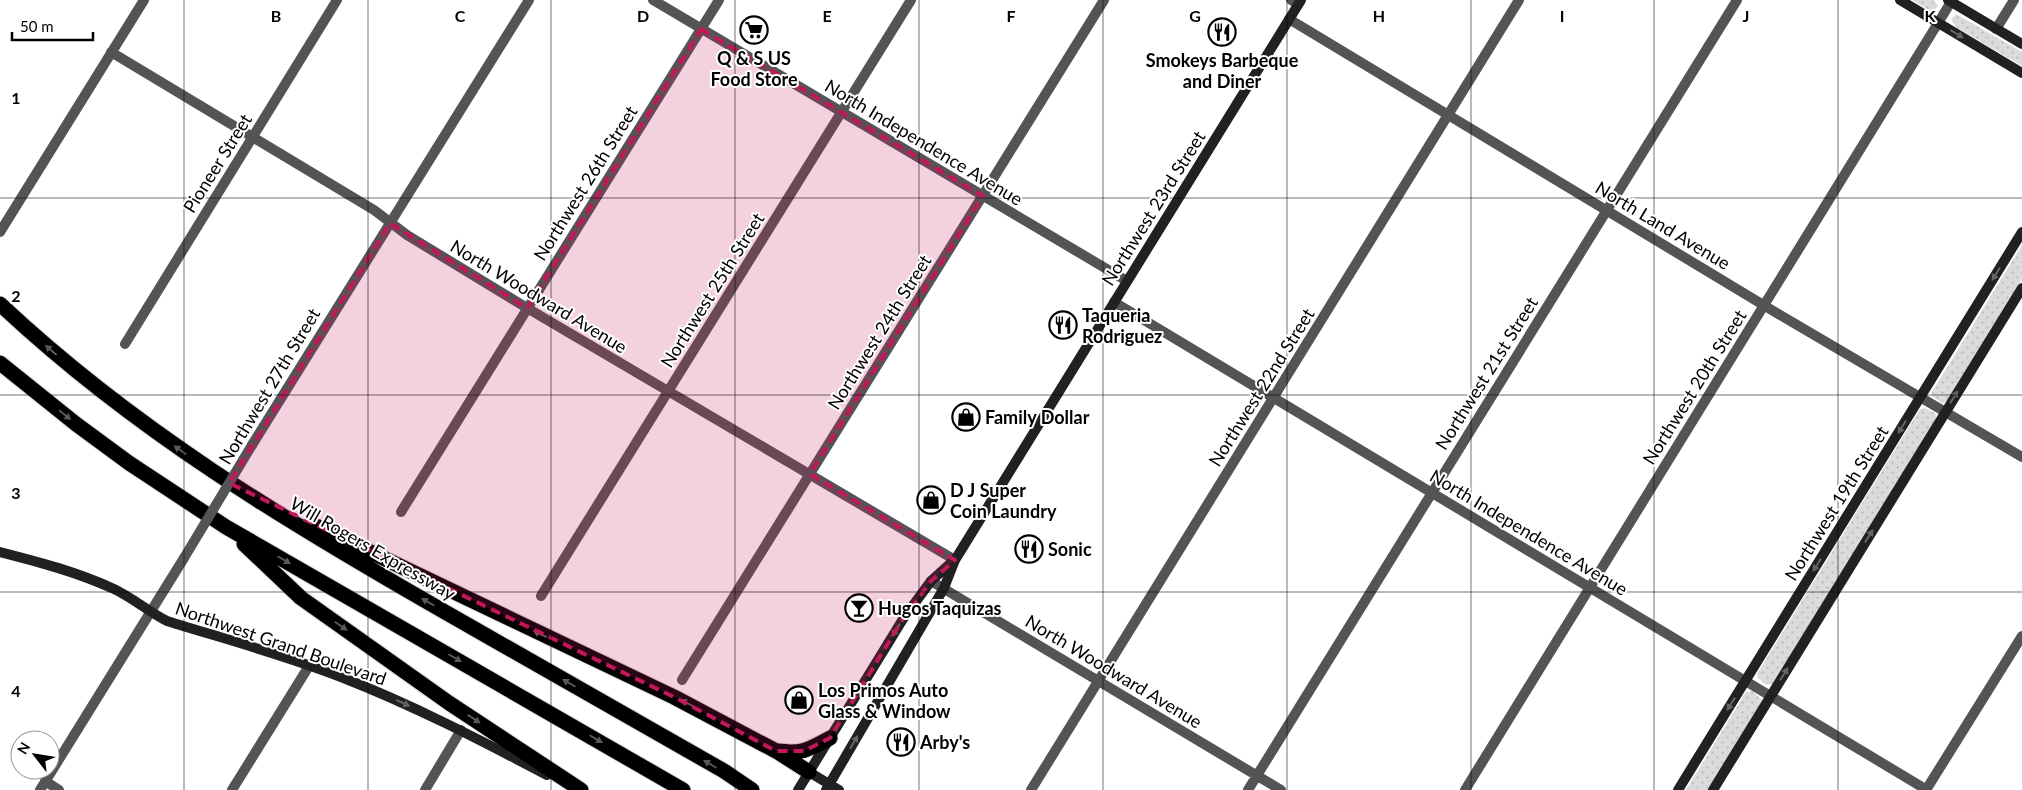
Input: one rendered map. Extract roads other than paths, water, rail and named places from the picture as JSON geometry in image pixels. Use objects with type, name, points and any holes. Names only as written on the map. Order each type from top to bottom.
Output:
[{"type":"highway","name":"Will Rogers Expressway","points":[[0,304],[51,351],[117,404],[239,490],[358,562],[715,766],[752,790]]},
{"type":"highway","points":[[0,362],[76,424],[129,463],[226,527],[683,790]]},
{"type":"highway","points":[[239,490],[674,697],[776,751],[803,781]]},
{"type":"highway","points":[[226,527],[301,598],[449,703],[581,790]]},
{"type":"highway","points":[[776,751],[795,753],[804,751],[830,738]]},
{"type":"street","points":[[0,232],[144,0]]},
{"type":"street","name":"Pioneer Street","points":[[125,344],[337,0]]},
{"type":"street","name":"Northwest 27th Street","points":[[42,786],[529,0]]},
{"type":"street","name":"North Independence Avenue","points":[[652,0],[1127,282]]},
{"type":"street","name":"Northwest 26th Street","points":[[401,512],[719,0]]},
{"type":"street","name":"Northwest 25th Street","points":[[542,596],[911,0]]},
{"type":"street","name":"Northwest 24th Street","points":[[682,680],[1104,0]]},
{"type":"street","name":"Northwest 22nd Street","points":[[1031,790],[1519,0]]},
{"type":"street","name":"Northwest 21st Street","points":[[1248,790],[1737,0]]},
{"type":"street","points":[[1900,0],[2022,73]]},
{"type":"street","points":[[1996,29],[2014,0]]},
{"type":"street","name":"Northwest 23rd Street","points":[[828,787],[944,588],[955,560],[1289,19],[1297,1]]},
{"type":"street","points":[[1949,1],[2022,44]]},
{"type":"street","name":"Northwest 20th Street","points":[[1465,790],[1938,22],[1949,1]]},
{"type":"street","name":"North Land Avenue","points":[[1289,19],[1447,116],[2022,457]]},
{"type":"street","name":"North Woodward Avenue","points":[[112,52],[374,210],[407,235],[527,308],[955,560]]},
{"type":"street","name":"Northwest 19th Street","points":[[1678,790],[2022,232]]},
{"type":"street","points":[[1713,790],[2022,288]]},
{"type":"street","name":"North Independence Avenue","points":[[1114,302],[1927,790]]},
{"type":"street","name":"Northwest Grand Boulevard","points":[[0,552],[72,571],[134,600],[150,613],[167,622],[309,666],[390,697],[461,730],[575,790]]},
{"type":"street","name":"Northwest 23rd Street","points":[[803,781],[903,620],[931,580],[955,560]]},
{"type":"street","name":"North Woodward Avenue","points":[[931,580],[1098,682],[1281,790]]},
{"type":"street","points":[[1927,790],[2022,636]]},
{"type":"street","points":[[232,790],[309,666]]},
{"type":"street","points":[[425,790],[461,730]]},
{"type":"street","points":[[803,781],[839,790]]},
{"type":"street","points":[[42,786],[59,790]]},
{"type":"place","name":"Q & S US Food Store","points":[[754,30]]},
{"type":"place","name":"Smokeys Barbeque and Diner","points":[[1222,32]]},
{"type":"place","name":"Taqueria Rodriguez","points":[[1063,325]]},
{"type":"place","name":"Family Dollar","points":[[966,417]]},
{"type":"place","name":"D J Super Coin Laundry","points":[[931,500]]},
{"type":"place","name":"Sonic","points":[[1029,549]]},
{"type":"place","name":"Hugos Taquizas","points":[[859,608]]},
{"type":"place","name":"Los Primos Auto Glass & Window","points":[[799,700]]},
{"type":"place","name":"Arby's","points":[[901,742]]}]
